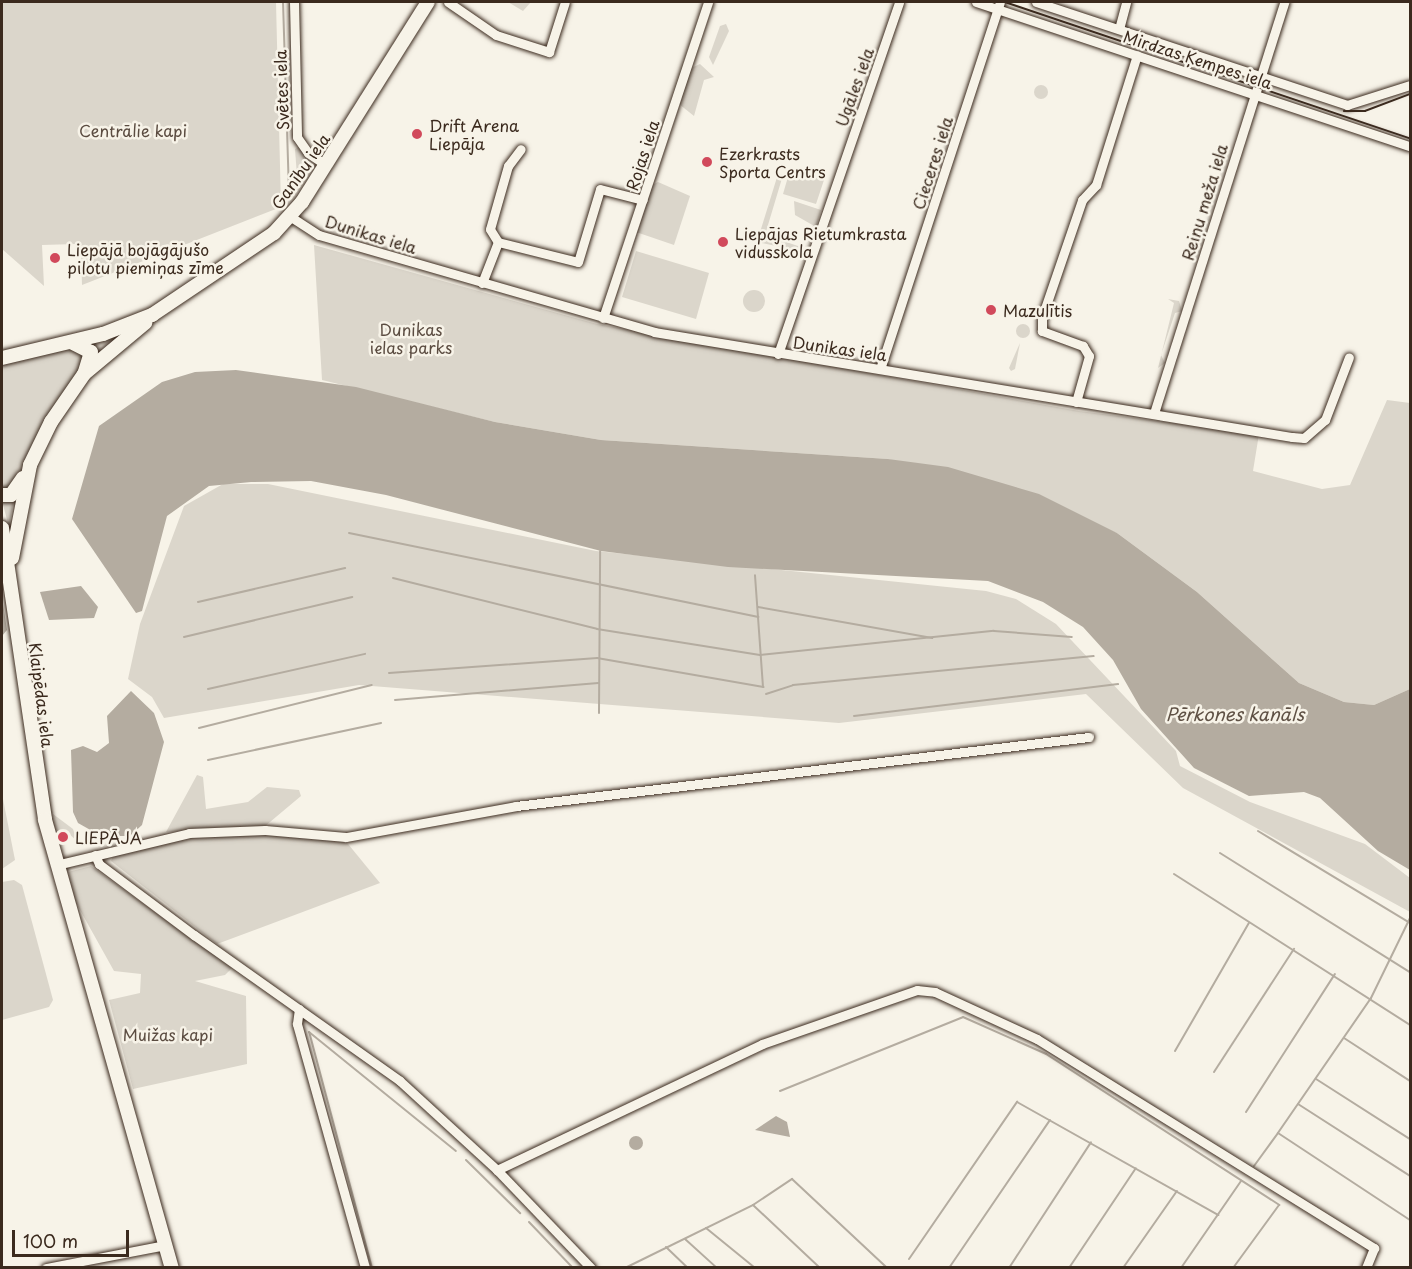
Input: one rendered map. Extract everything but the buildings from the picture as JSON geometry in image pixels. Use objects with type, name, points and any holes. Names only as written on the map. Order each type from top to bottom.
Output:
[{"type":"highway","name":"Ganību iela","points":[[11,586],[15,528],[30,465],[51,422],[84,374],[152,315],[291,217],[428,2]]},
{"type":"highway","name":"Ganību iela","points":[[2,358],[68,344],[152,315]]},
{"type":"highway","points":[[68,344],[87,346],[91,352],[84,374]]},
{"type":"highway","points":[[2,495],[15,492],[30,465]]},
{"type":"highway","name":"Klaipēdas iela","points":[[2,528],[34,763],[56,865],[172,1268]]},
{"type":"street","name":"Svētes iela","points":[[294,2],[297,137],[308,153],[326,165]]},
{"type":"street","points":[[448,2],[496,35],[549,52],[565,2]]},
{"type":"street","name":"Rojas iela","points":[[603,318],[708,2]]},
{"type":"street","name":"Ugāles iela","points":[[778,354],[899,2]]},
{"type":"street","name":"Mirdzas Ķempes iela","points":[[976,2],[999,5],[1137,55],[1410,146]]},
{"type":"street","name":"Mirdzas Ķempes iela","points":[[1035,2],[1352,106],[1410,85]]},
{"type":"street","points":[[1119,29],[1126,2]]},
{"type":"street","name":"Reiņu meža iela","points":[[1154,413],[1253,93],[1284,2]]},
{"type":"street","name":"Cieceres iela","points":[[880,369],[996,22],[999,5]]},
{"type":"street","points":[[1076,402],[1089,356],[1083,346],[1049,335],[1041,326],[1086,193],[1096,185],[1137,55]]},
{"type":"street","points":[[521,149],[508,166],[490,229],[498,243],[578,262],[600,189],[643,200]]},
{"type":"street","name":"Dunikas iela","points":[[291,217],[319,235],[603,318],[778,354],[1304,438],[1334,408],[1349,357]]},
{"type":"street","points":[[482,283],[498,243]]},
{"type":"street","points":[[56,865],[206,831],[357,835],[516,806],[1089,737]]},
{"type":"street","points":[[95,855],[109,871],[400,1081],[497,1170],[591,1268]]},
{"type":"street","points":[[497,1170],[762,1044],[917,990],[935,992],[1036,1039],[1374,1248],[1366,1268]]},
{"type":"street","points":[[299,1009],[297,1023],[365,1268]]},
{"type":"street","points":[[46,1268],[165,1245]]},
{"type":"green space","name":"Centrālie kapi","points":[[2,2],[276,2],[281,207],[82,285],[81,250],[75,244],[42,245],[44,286],[2,249]]},
{"type":"green space","points":[[508,2],[531,2],[523,11]]},
{"type":"green space","points":[[726,24],[729,31],[713,65],[709,57],[720,26]]},
{"type":"green space","points":[[700,64],[714,77],[704,80],[694,116],[679,104],[691,68]]},
{"type":"green space","points":[[1038,85],[1044,85],[1048,92],[1044,99],[1038,99],[1034,95],[1034,89]]},
{"type":"green space","points":[[299,147],[309,161],[297,176],[295,149]]},
{"type":"green space","points":[[790,170],[824,180],[816,204],[783,194]]},
{"type":"green space","points":[[778,174],[783,175],[765,235],[801,247],[799,251],[757,242]]},
{"type":"green space","points":[[658,182],[690,196],[674,245],[636,232],[652,185]]},
{"type":"green space","points":[[794,201],[821,210],[816,227],[795,215]]},
{"type":"green space","name":"Dunikas ielas parks","points":[[314,245],[597,324],[1079,411],[1259,434],[1253,471],[1322,489],[1350,485],[1387,400],[1410,403],[1410,689],[1374,705],[1344,702],[1299,683],[1197,592],[1117,533],[888,459],[601,440],[495,422],[322,380]]},
{"type":"green space","points":[[636,251],[709,273],[696,319],[622,297]]},
{"type":"green space","points":[[754,290],[762,293],[765,301],[762,309],[754,312],[746,309],[743,301],[746,293]]},
{"type":"green space","points":[[1168,299],[1179,301],[1182,311],[1175,313],[1162,353],[1174,303]]},
{"type":"green space","points":[[1020,324],[1026,324],[1030,331],[1026,338],[1020,338],[1016,334],[1016,328]]},
{"type":"green space","points":[[1020,343],[1015,369],[1011,371],[1009,368]]},
{"type":"green space","points":[[70,348],[86,357],[10,489],[2,489],[2,362]]},
{"type":"green space","points":[[1161,355],[1165,363],[1158,368]]},
{"type":"green space","points":[[223,484],[268,484],[596,551],[986,591],[1016,599],[1056,624],[1176,751],[1180,766],[1250,802],[1365,844],[1410,878],[1410,912],[1183,788],[1086,694],[839,723],[359,685],[164,718],[152,697],[128,679],[140,624],[184,506]]},
{"type":"green space","points":[[14,498],[9,527],[2,501]]},
{"type":"green space","points":[[197,775],[203,777],[206,809],[248,802],[267,787],[299,790],[301,796],[264,827],[166,832]]},
{"type":"green space","points":[[47,787],[53,814],[73,829],[77,841],[68,833],[58,834],[56,844]]},
{"type":"green space","points":[[2,794],[15,860],[2,869]]},
{"type":"green space","points":[[266,835],[344,839],[380,883],[217,944],[111,861],[114,854],[189,836]]},
{"type":"green space","name":"Muižas kapi","points":[[91,866],[232,968],[225,975],[195,981],[246,996],[247,1064],[133,1089],[109,1000],[140,993],[141,974],[114,971],[70,892],[68,872]]},
{"type":"green space","points":[[14,880],[22,885],[53,1000],[49,1007],[2,1020],[2,882]]},
{"type":"water","name":"Pērkones kanāls","points":[[236,370],[356,387],[495,422],[601,440],[888,459],[948,467],[1039,494],[1117,533],[1197,592],[1299,683],[1344,702],[1374,705],[1410,689],[1410,870],[1378,851],[1320,798],[1304,792],[1249,796],[1194,768],[1141,709],[1113,660],[1083,627],[1043,602],[988,581],[728,567],[601,551],[386,495],[311,481],[251,482],[209,486],[167,516],[142,611],[136,613],[72,519],[99,426],[162,382],[195,372]]},
{"type":"water","points":[[81,586],[98,607],[94,618],[49,620],[40,592]]},
{"type":"water","points":[[2,597],[7,630],[2,636]]},
{"type":"water","points":[[131,691],[154,713],[164,742],[142,825],[130,836],[101,836],[78,823],[73,812],[71,750],[83,746],[97,752],[109,743],[107,716]]},
{"type":"water","points":[[776,1116],[787,1122],[790,1137],[755,1130]]},
{"type":"water","points":[[633,1136],[639,1136],[643,1143],[639,1150],[633,1150],[629,1146],[629,1140]]},
{"type":"waterway","points":[[283,2],[289,194]]},
{"type":"waterway","points":[[349,533],[758,617]]},
{"type":"waterway","points":[[599,713],[600,551]]},
{"type":"waterway","points":[[198,602],[345,568]]},
{"type":"waterway","points":[[389,673],[597,658],[763,687],[755,575]]},
{"type":"waterway","points":[[393,578],[597,629],[760,655],[994,631],[1072,637]]},
{"type":"waterway","points":[[184,637],[352,597]]},
{"type":"waterway","points":[[758,607],[932,638]]},
{"type":"waterway","points":[[208,689],[365,654]]},
{"type":"waterway","points":[[766,694],[793,685],[1094,656]]},
{"type":"waterway","points":[[395,700],[598,683]]},
{"type":"waterway","points":[[854,716],[1118,684]]},
{"type":"waterway","points":[[199,728],[372,685]]},
{"type":"waterway","points":[[208,760],[381,723]]},
{"type":"waterway","points":[[1258,831],[1410,923]]},
{"type":"waterway","points":[[1220,853],[1410,972]]},
{"type":"waterway","points":[[1174,874],[1410,1025]]},
{"type":"waterway","points":[[1410,918],[1371,998],[1278,1133],[1410,1220]]},
{"type":"waterway","points":[[1175,1051],[1249,923]]},
{"type":"waterway","points":[[1214,1072],[1294,949]]},
{"type":"waterway","points":[[1246,1112],[1335,974]]},
{"type":"waterway","points":[[780,1091],[963,1017],[1046,1054],[1279,1205],[1233,1268]]},
{"type":"waterway","points":[[372,1268],[309,1032],[456,1151]]},
{"type":"waterway","points":[[1344,1038],[1410,1081]]},
{"type":"waterway","points":[[1316,1079],[1410,1139]]},
{"type":"waterway","points":[[909,1259],[1017,1102],[1218,1215]]},
{"type":"waterway","points":[[1298,1104],[1410,1176]]},
{"type":"waterway","points":[[949,1268],[1050,1120]]},
{"type":"waterway","points":[[1254,1166],[1278,1133]]},
{"type":"waterway","points":[[1009,1268],[1091,1142]]},
{"type":"waterway","points":[[466,1160],[520,1213]]},
{"type":"waterway","points":[[1069,1268],[1136,1168]]},
{"type":"waterway","points":[[625,1268],[753,1205],[792,1179],[887,1268]]},
{"type":"waterway","points":[[1181,1268],[1241,1181]]},
{"type":"waterway","points":[[1123,1268],[1177,1191]]},
{"type":"waterway","points":[[753,1205],[820,1268]]},
{"type":"waterway","points":[[529,1222],[573,1268]]},
{"type":"waterway","points":[[706,1228],[755,1268]]},
{"type":"waterway","points":[[685,1239],[717,1268]]},
{"type":"waterway","points":[[666,1247],[688,1268]]},
{"type":"tram line","points":[[1005,2],[1410,138]]},
{"type":"tram line","points":[[1344,111],[1365,111],[1410,94]]},
{"type":"place","name":"Drift Arena Liepāja","points":[[417,134]]},
{"type":"place","name":"Ezerkrasts Sporta Centrs","points":[[707,162]]},
{"type":"place","name":"Liepājas Rietumkrasta vidusskola","points":[[723,242]]},
{"type":"place","name":"Liepājā bojāgājušo pilotu piemiņas zīme","points":[[55,258]]},
{"type":"place","name":"Mazulītis","points":[[991,310]]},
{"type":"place","name":"LIEPĀJA","points":[[63,837]]}]
